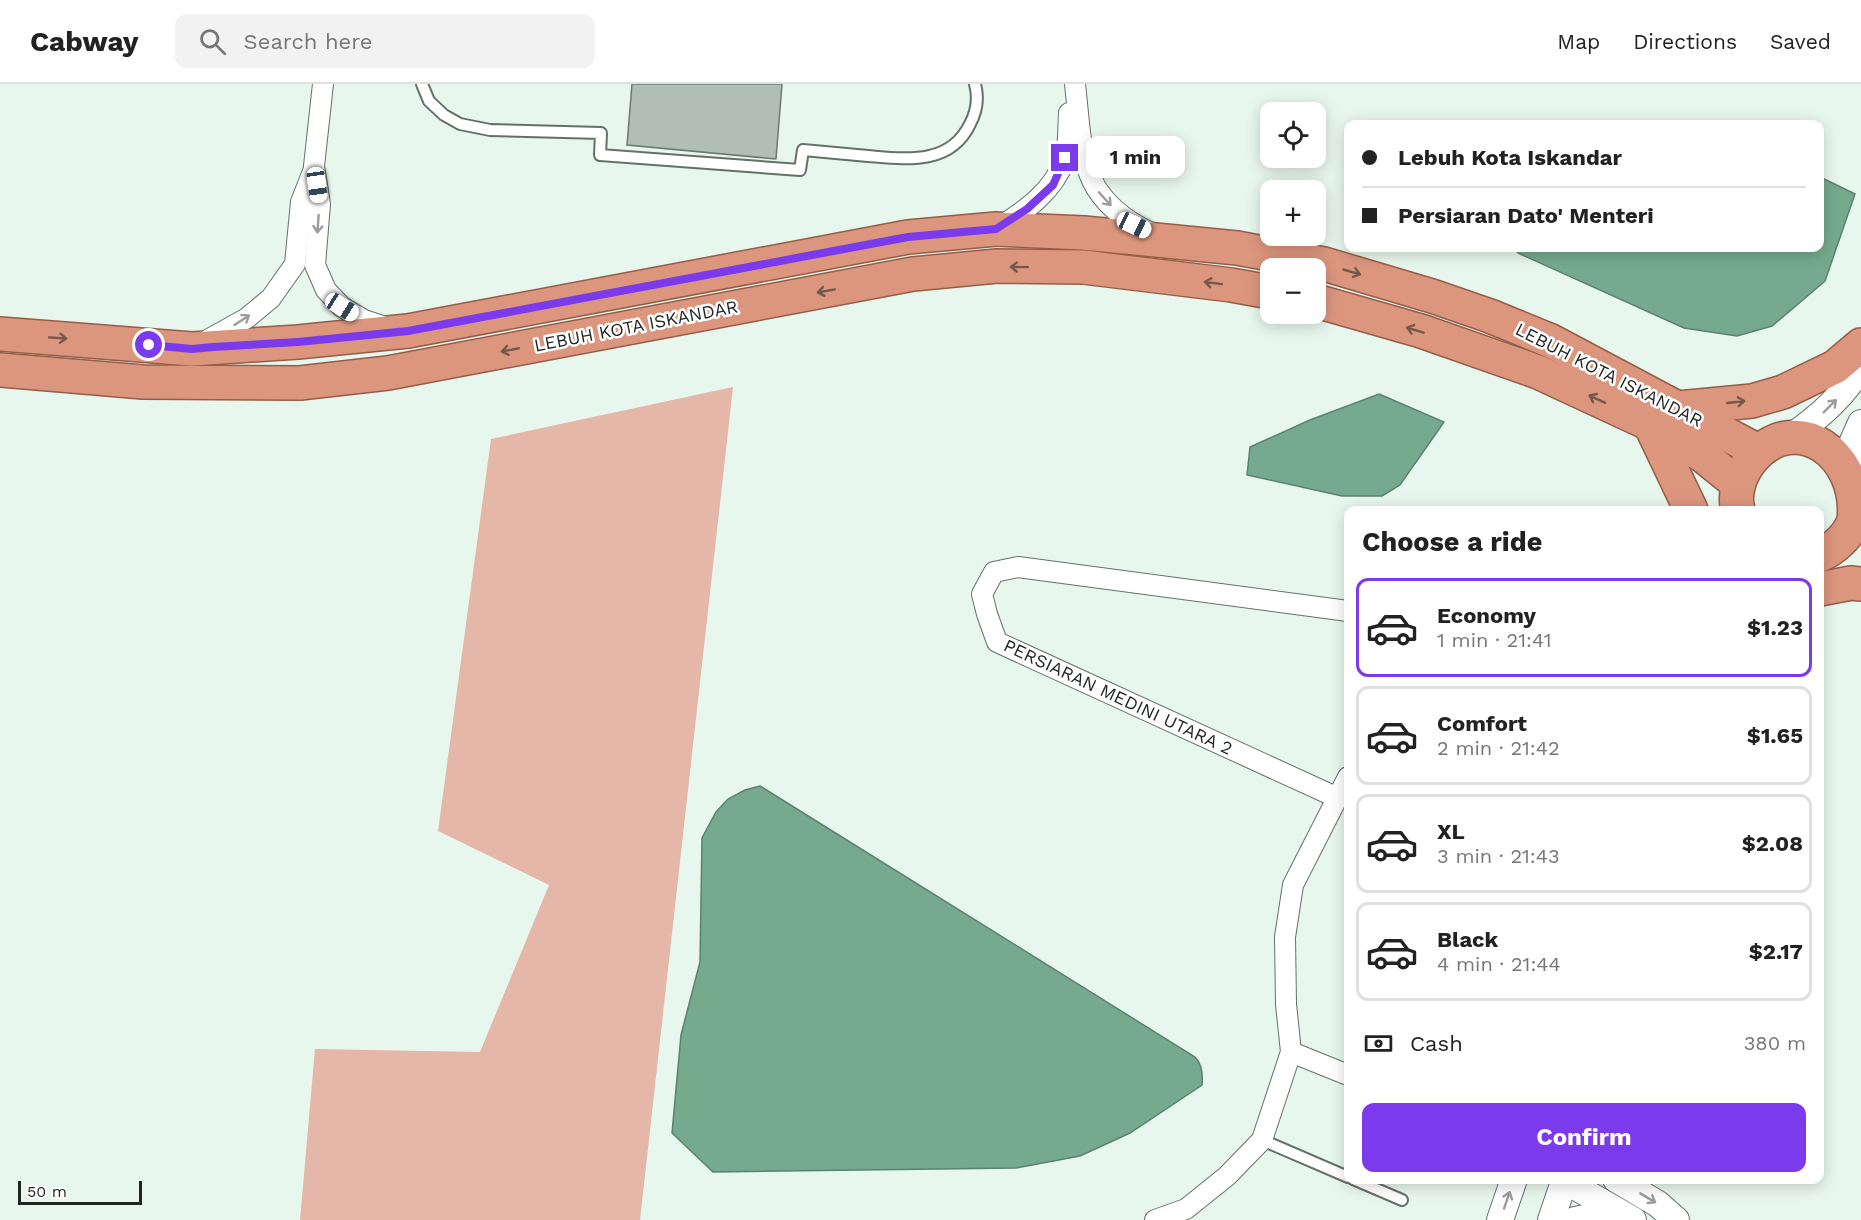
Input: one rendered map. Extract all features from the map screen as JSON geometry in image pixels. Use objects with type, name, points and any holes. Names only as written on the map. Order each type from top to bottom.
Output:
[{"type":"highway","name":"LEBUH KOTA ISKANDAR","points":[[0,334],[192,349],[298,342],[408,331],[908,237],[996,229],[1083,233],[1237,248],[1324,264],[1432,296],[1490,316],[1551,341],[1758,452]]},
{"type":"highway","name":"LEBUH KOTA ISKANDAR","points":[[0,370],[143,382],[300,382],[387,373],[913,274],[997,266],[1083,267],[1260,290]]},
{"type":"highway","name":"LEBUH KOTA ISKANDAR","points":[[1326,304],[1421,331],[1538,372],[1650,424],[1702,455],[1738,497]]},
{"type":"highway","points":[[1678,408],[1752,401],[1783,392],[1835,368],[1861,345]]},
{"type":"highway","points":[[1650,424],[1689,506]]},
{"type":"highway","points":[[1738,497],[1746,466],[1758,452],[1774,442],[1791,437],[1812,439],[1833,449],[1849,466],[1857,485],[1859,508],[1852,526],[1839,543],[1824,553]]},
{"type":"highway","points":[[1824,556],[1861,568]]},
{"type":"highway","points":[[1824,588],[1851,583],[1861,584]]},
{"type":"street","points":[[192,349],[247,318],[271,298],[295,264],[301,202],[314,166],[323,84]]},
{"type":"street","points":[[996,229],[1027,209],[1053,185],[1065,158],[1073,84]]},
{"type":"street","points":[[1073,84],[1083,159],[1091,181],[1105,201],[1134,225],[1171,243]]},
{"type":"street","points":[[314,166],[320,204],[315,265],[326,290],[342,307],[364,320],[379,326],[408,331]]},
{"type":"street","points":[[1791,437],[1832,405],[1852,382],[1861,366]]},
{"type":"street","points":[[1849,466],[1853,441],[1861,423]]},
{"type":"street","name":"PERSIARAN MEDINI UTARA 2","points":[[1338,798],[997,642],[982,594],[994,572],[1018,567],[1344,610]]},
{"type":"street","points":[[1155,1220],[1186,1209],[1227,1176],[1262,1140],[1290,1052],[1284,937],[1293,885],[1344,785]]},
{"type":"street","points":[[1290,1052],[1344,1073]]},
{"type":"street","points":[[1500,1220],[1512,1184]]},
{"type":"street","points":[[1551,1220],[1562,1184]]},
{"type":"street","points":[[1572,1184],[1633,1220]]},
{"type":"street","points":[[1624,1184],[1658,1204],[1676,1220]]},
{"type":"street","points":[[1575,1220],[1595,1216],[1614,1220]]},
{"type":"lane","points":[[422,84],[429,101],[444,115],[460,124],[490,130],[600,133],[600,155],[800,170],[803,150],[913,159],[944,151],[959,142],[969,128],[977,110],[975,84]]},
{"type":"lane","points":[[1262,1140],[1344,1175]]},
{"type":"lane","points":[[1364,1184],[1401,1200]]},
{"type":"shaded area","points":[[1824,179],[1855,194],[1825,281],[1772,326],[1737,336],[1684,328],[1518,253],[1824,252]]},
{"type":"shaded area","points":[[733,387],[640,1220],[300,1220],[315,1049],[480,1052],[549,885],[438,831],[491,439]]},
{"type":"shaded area","points":[[1379,394],[1444,422],[1400,485],[1382,496],[1342,496],[1247,475],[1250,447],[1310,420]]},
{"type":"shaded area","points":[[760,786],[1195,1057],[1201,1070],[1202,1085],[1130,1133],[1080,1156],[1016,1168],[713,1172],[672,1133],[681,1035],[700,962],[702,838],[716,812],[728,799],[745,790]]},
{"type":"building","points":[[632,84],[782,84],[776,159],[627,145]]},
{"type":"route","points":[[149,345],[192,349],[298,342],[408,331],[908,237],[996,229],[1027,209],[1053,185],[1065,158]]}]
